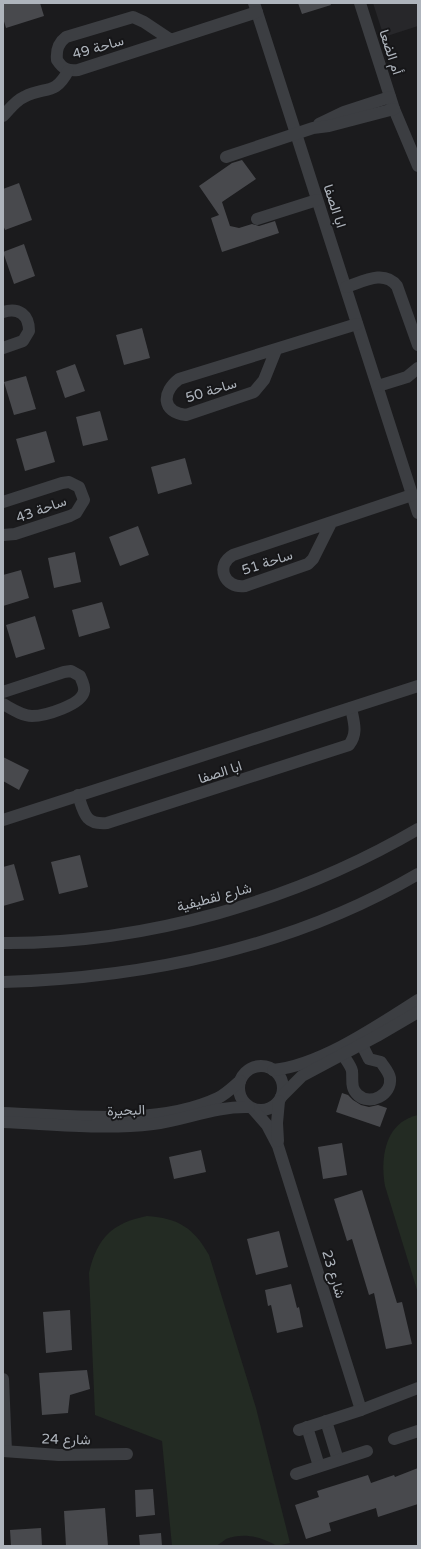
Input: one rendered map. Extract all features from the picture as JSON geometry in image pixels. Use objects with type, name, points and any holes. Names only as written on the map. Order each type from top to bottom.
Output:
[{"type":"street","name":"أم الضعا","points":[[360,3],[394,110],[418,166]]},
{"type":"street","name":"ساحة 49","points":[[171,40],[138,19],[133,17],[125,18],[66,37],[61,41],[56,53],[56,60],[61,67],[68,71],[78,70],[171,40],[256,7]]},
{"type":"street","name":"ابا الصفا","points":[[256,7],[418,513]]},
{"type":"street","points":[[3,116],[16,101],[26,96],[54,87],[62,82],[68,71]]},
{"type":"street","points":[[313,128],[344,112],[390,97]]},
{"type":"street","points":[[226,157],[313,128],[328,126],[394,110]]},
{"type":"street","points":[[257,219],[317,200]]},
{"type":"street","points":[[346,287],[379,277],[387,277],[393,280],[397,286],[418,346]]},
{"type":"street","points":[[3,312],[17,310],[23,313],[27,318],[30,331],[23,341],[3,348]]},
{"type":"street","name":"ساحة 50","points":[[276,350],[264,380],[254,392],[186,415],[175,412],[167,402],[167,391],[170,385],[179,379],[357,324]]},
{"type":"street","points":[[378,386],[407,377],[416,372],[418,368]]},
{"type":"street","name":"ساحة 43","points":[[3,502],[69,482],[79,487],[84,500],[76,513],[70,516],[16,534],[3,534]]},
{"type":"street","name":"ساحة 51","points":[[331,523],[313,559],[308,564],[245,586],[235,586],[226,579],[222,571],[226,560],[233,555],[412,495]]},
{"type":"street","points":[[3,692],[71,671],[80,676],[84,688],[83,695],[75,703],[41,715],[32,716],[23,714],[3,704]]},
{"type":"street","name":"ابا الصفا","points":[[3,820],[418,686]]},
{"type":"street","name":"ابا الصفا","points":[[78,795],[84,813],[90,821],[98,824],[114,821],[349,745],[354,739],[356,731],[351,708]]},
{"type":"street","name":"شارع لقطيفية","points":[[3,943],[36,943],[125,934],[224,911],[284,892],[329,874],[382,849],[418,829]]},
{"type":"street","points":[[3,982],[46,981],[102,976],[155,968],[200,958],[266,939],[310,924],[418,874]]},
{"type":"street","points":[[280,1099],[282,1082],[273,1070],[264,1066],[254,1067],[245,1073],[240,1081],[240,1096],[251,1108],[267,1110],[280,1099],[302,1076],[343,1055],[418,1000]]},
{"type":"street","points":[[273,1070],[305,1063],[363,1041],[418,1012]]},
{"type":"street","points":[[343,1055],[352,1071],[351,1082],[356,1094],[363,1098],[374,1100],[381,1097],[388,1089],[390,1078],[381,1062],[369,1058],[363,1041]]},
{"type":"street","name":"البحيرة","points":[[3,1122],[121,1126],[222,1096],[240,1081]]},
{"type":"street","name":"شارع 23","points":[[278,1146],[277,1123],[280,1099]]},
{"type":"street","name":"البحيرة","points":[[3,1112],[143,1120],[183,1118],[224,1108],[251,1108]]},
{"type":"street","name":"شارع 23","points":[[251,1108],[267,1126],[278,1146],[361,1410]]},
{"type":"street","name":"شارع 24","points":[[3,1379],[4,1451],[59,1454],[127,1454]]},
{"type":"street","points":[[319,1466],[303,1429],[417,1393]]},
{"type":"street","points":[[326,1422],[338,1460]]},
{"type":"street","points":[[394,1439],[418,1431]]},
{"type":"street","points":[[296,1474],[366,1451]]},
{"type":"shaded area","points":[[373,3],[418,3],[418,26],[384,37]]},
{"type":"shaded area","points":[[418,1115],[418,1293],[385,1186],[383,1164],[387,1143],[392,1133],[398,1125],[407,1119]]},
{"type":"shaded area","points":[[147,1216],[168,1219],[184,1226],[191,1231],[209,1255],[256,1408],[290,1543],[277,1546],[253,1536],[239,1536],[226,1539],[212,1547],[172,1546],[162,1441],[95,1415],[89,1273],[92,1261],[102,1241],[115,1228],[124,1223]]},
{"type":"building","points":[[3,3],[40,3],[44,16],[6,28],[3,18]]},
{"type":"building","points":[[298,3],[330,3],[331,5],[302,14]]},
{"type":"building","points":[[242,160],[256,179],[222,202],[230,226],[239,228],[252,224],[259,226],[275,221],[279,233],[222,252],[211,218],[219,215],[199,186],[232,163]]},
{"type":"building","points":[[19,183],[32,220],[5,230],[3,225],[3,189]]},
{"type":"building","points":[[24,244],[35,276],[14,284],[3,252]]},
{"type":"building","points":[[142,328],[150,358],[124,365],[116,335]]},
{"type":"building","points":[[75,364],[85,391],[65,398],[56,371]]},
{"type":"building","points":[[26,376],[36,409],[14,415],[4,382]]},
{"type":"building","points":[[100,411],[108,440],[83,446],[76,417]]},
{"type":"building","points":[[46,431],[55,462],[25,471],[16,439]]},
{"type":"building","points":[[185,458],[192,484],[158,494],[151,467]]},
{"type":"building","points":[[138,526],[149,555],[120,566],[109,537]]},
{"type":"building","points":[[75,552],[81,582],[54,588],[48,558]]},
{"type":"building","points":[[21,570],[29,598],[3,606],[3,575]]},
{"type":"building","points":[[102,602],[110,628],[79,637],[72,610]]},
{"type":"building","points":[[35,616],[45,649],[16,658],[6,625]]},
{"type":"building","points":[[3,757],[29,770],[19,790],[3,781]]},
{"type":"building","points":[[80,855],[88,887],[59,894],[51,862]]},
{"type":"building","points":[[14,864],[24,900],[3,906],[3,867]]},
{"type":"building","points":[[342,1093],[348,1095],[361,1105],[369,1107],[378,1105],[387,1108],[380,1127],[336,1112]]},
{"type":"building","points":[[342,1143],[347,1175],[323,1179],[318,1147]]},
{"type":"building","points":[[201,1150],[206,1172],[174,1179],[169,1157]]},
{"type":"building","points":[[362,1190],[397,1303],[402,1302],[412,1344],[386,1349],[374,1293],[369,1295],[352,1239],[347,1241],[334,1199]]},
{"type":"building","points":[[279,1231],[288,1267],[256,1275],[247,1239]]},
{"type":"building","points":[[291,1284],[297,1308],[299,1307],[303,1327],[277,1333],[271,1305],[268,1306],[265,1290]]},
{"type":"building","points":[[70,1310],[72,1350],[46,1353],[43,1312]]},
{"type":"building","points":[[87,1370],[90,1389],[70,1395],[68,1413],[42,1415],[39,1373]]},
{"type":"building","points":[[418,1468],[418,1504],[378,1517],[376,1508],[329,1523],[331,1531],[306,1539],[295,1505],[319,1497],[317,1491],[368,1475],[371,1483],[394,1475],[395,1477]]},
{"type":"building","points":[[153,1489],[155,1515],[136,1517],[135,1490]]},
{"type":"building","points":[[105,1508],[108,1546],[66,1546],[64,1511]]},
{"type":"building","points":[[41,1528],[42,1546],[11,1546],[10,1530]]},
{"type":"building","points":[[161,1533],[162,1546],[140,1546],[139,1535]]}]
